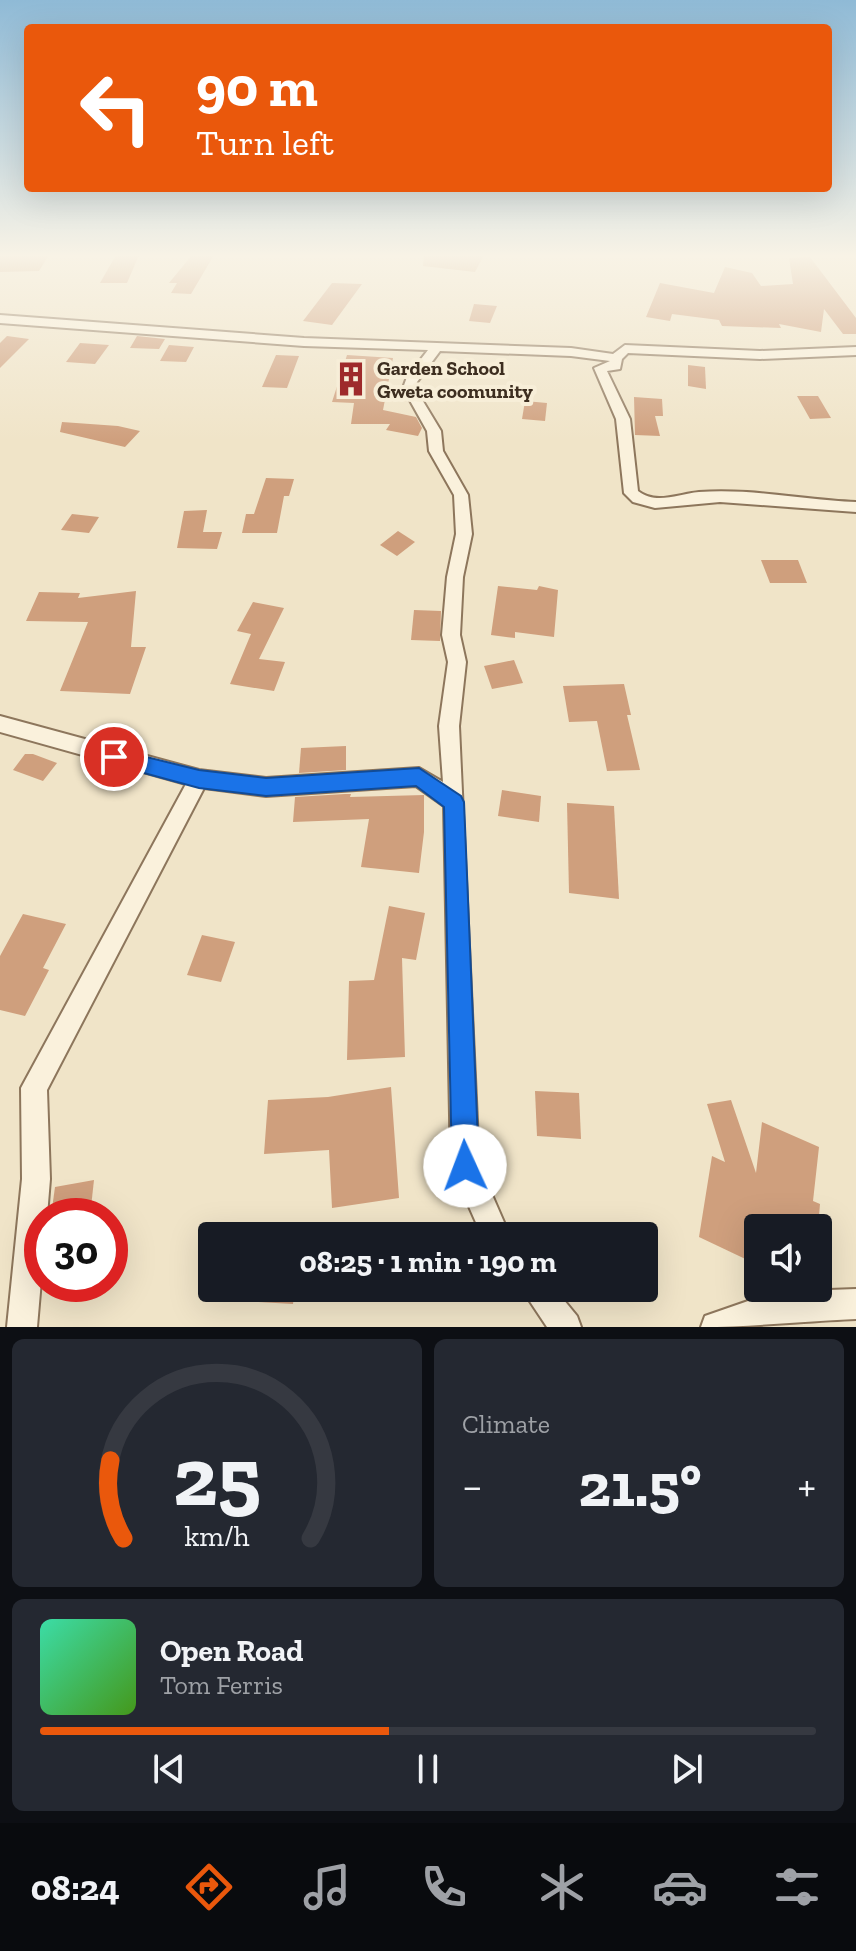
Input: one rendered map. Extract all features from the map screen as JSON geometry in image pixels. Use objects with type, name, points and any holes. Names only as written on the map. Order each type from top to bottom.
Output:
[{"type":"street","points":[[0,319],[304,342],[571,352],[616,358]]},
{"type":"street","points":[[436,346],[432,359],[411,379],[409,388],[434,431],[436,451],[461,495],[464,534],[455,577],[451,635],[457,662],[449,726],[465,1166],[490,1222]]},
{"type":"street","points":[[856,351],[760,355],[625,349],[616,358],[616,366],[600,368],[605,390],[619,409],[628,451],[631,493],[637,499],[658,504],[701,497],[856,507]]},
{"type":"street","points":[[0,724],[199,779],[266,787],[419,777],[454,802]]},
{"type":"street","points":[[22,1327],[36,1179],[34,1088],[199,779]]},
{"type":"street","points":[[547,1302],[566,1327]]},
{"type":"street","points":[[716,1327],[774,1307],[856,1304]]},
{"type":"building","points":[[306,317],[338,317],[332,325],[303,321]]},
{"type":"building","points":[[470,317],[493,317],[490,323],[469,321]]},
{"type":"building","points":[[646,317],[671,317],[670,321]]},
{"type":"building","points":[[695,317],[823,317],[821,332],[779,324],[781,328],[722,326],[719,320]]},
{"type":"building","points":[[830,317],[855,317],[856,334],[843,334]]},
{"type":"building","points":[[7,336],[29,339],[0,368],[0,343]]},
{"type":"building","points":[[137,336],[165,339],[159,349],[130,348]]},
{"type":"building","points":[[80,343],[109,345],[95,364],[66,362]]},
{"type":"building","points":[[169,345],[194,347],[186,362],[160,361]]},
{"type":"building","points":[[276,355],[299,356],[287,388],[262,387]]},
{"type":"building","points":[[347,355],[393,358],[383,410],[416,417],[422,428],[418,436],[386,430],[390,424],[351,424],[354,403],[332,402]]},
{"type":"building","points":[[688,365],[705,367],[706,389],[688,386]]},
{"type":"building","points":[[797,396],[818,396],[831,418],[810,419]]},
{"type":"building","points":[[634,397],[662,399],[663,416],[655,416],[660,436],[635,435]]},
{"type":"building","points":[[525,401],[547,403],[545,421],[522,419]]},
{"type":"building","points":[[62,422],[118,426],[140,431],[125,447],[60,432]]},
{"type":"building","points":[[266,478],[294,479],[289,496],[284,496],[277,533],[242,533],[246,514],[254,514]]},
{"type":"building","points":[[207,510],[203,532],[222,532],[217,549],[177,548],[184,511]]},
{"type":"building","points":[[72,514],[99,517],[89,533],[61,530]]},
{"type":"building","points":[[398,531],[415,542],[397,556],[380,545]]},
{"type":"building","points":[[761,560],[798,560],[807,583],[770,583]]},
{"type":"building","points":[[498,586],[537,590],[539,586],[558,590],[554,637],[515,632],[515,638],[491,635]]},
{"type":"building","points":[[136,591],[131,647],[146,647],[130,694],[60,691],[88,622],[26,621],[39,592],[80,593],[78,598]]},
{"type":"building","points":[[253,602],[284,608],[259,659],[285,662],[274,691],[230,684],[251,634],[237,631]]},
{"type":"building","points":[[414,610],[441,611],[440,641],[411,640]]},
{"type":"building","points":[[514,660],[523,683],[492,689],[484,666]]},
{"type":"building","points":[[624,684],[631,715],[627,715],[640,770],[607,771],[597,721],[569,722],[563,686]]},
{"type":"building","points":[[346,746],[346,770],[299,773],[301,748]]},
{"type":"building","points":[[25,754],[57,763],[43,781],[13,770]]},
{"type":"building","points":[[502,790],[541,796],[539,822],[498,816]]},
{"type":"building","points":[[351,794],[350,797],[424,795],[419,873],[361,867],[369,819],[293,822],[295,797]]},
{"type":"building","points":[[567,803],[614,806],[619,899],[569,893]]},
{"type":"building","points":[[389,906],[425,913],[416,960],[402,958],[405,1057],[347,1060],[349,981],[374,980]]},
{"type":"building","points":[[23,914],[66,924],[43,968],[49,970],[25,1016],[0,1010],[0,956]]},
{"type":"building","points":[[202,935],[235,942],[221,982],[187,975]]},
{"type":"building","points":[[391,1087],[399,1198],[332,1208],[329,1150],[264,1154],[268,1100],[328,1097]]},
{"type":"building","points":[[535,1091],[579,1093],[581,1139],[537,1136]]},
{"type":"building","points":[[731,1100],[756,1173],[762,1122],[819,1147],[813,1201],[820,1204],[819,1214],[744,1214],[744,1258],[699,1237],[712,1156],[725,1162],[707,1104]]},
{"type":"building","points":[[94,1180],[92,1198],[53,1198],[55,1187]]},
{"type":"place","name":"Garden School Gweta coomunity","points":[[351,379]]},
{"type":"route","points":[[114,757],[199,779],[266,787],[419,777],[454,802],[465,1166]]}]
